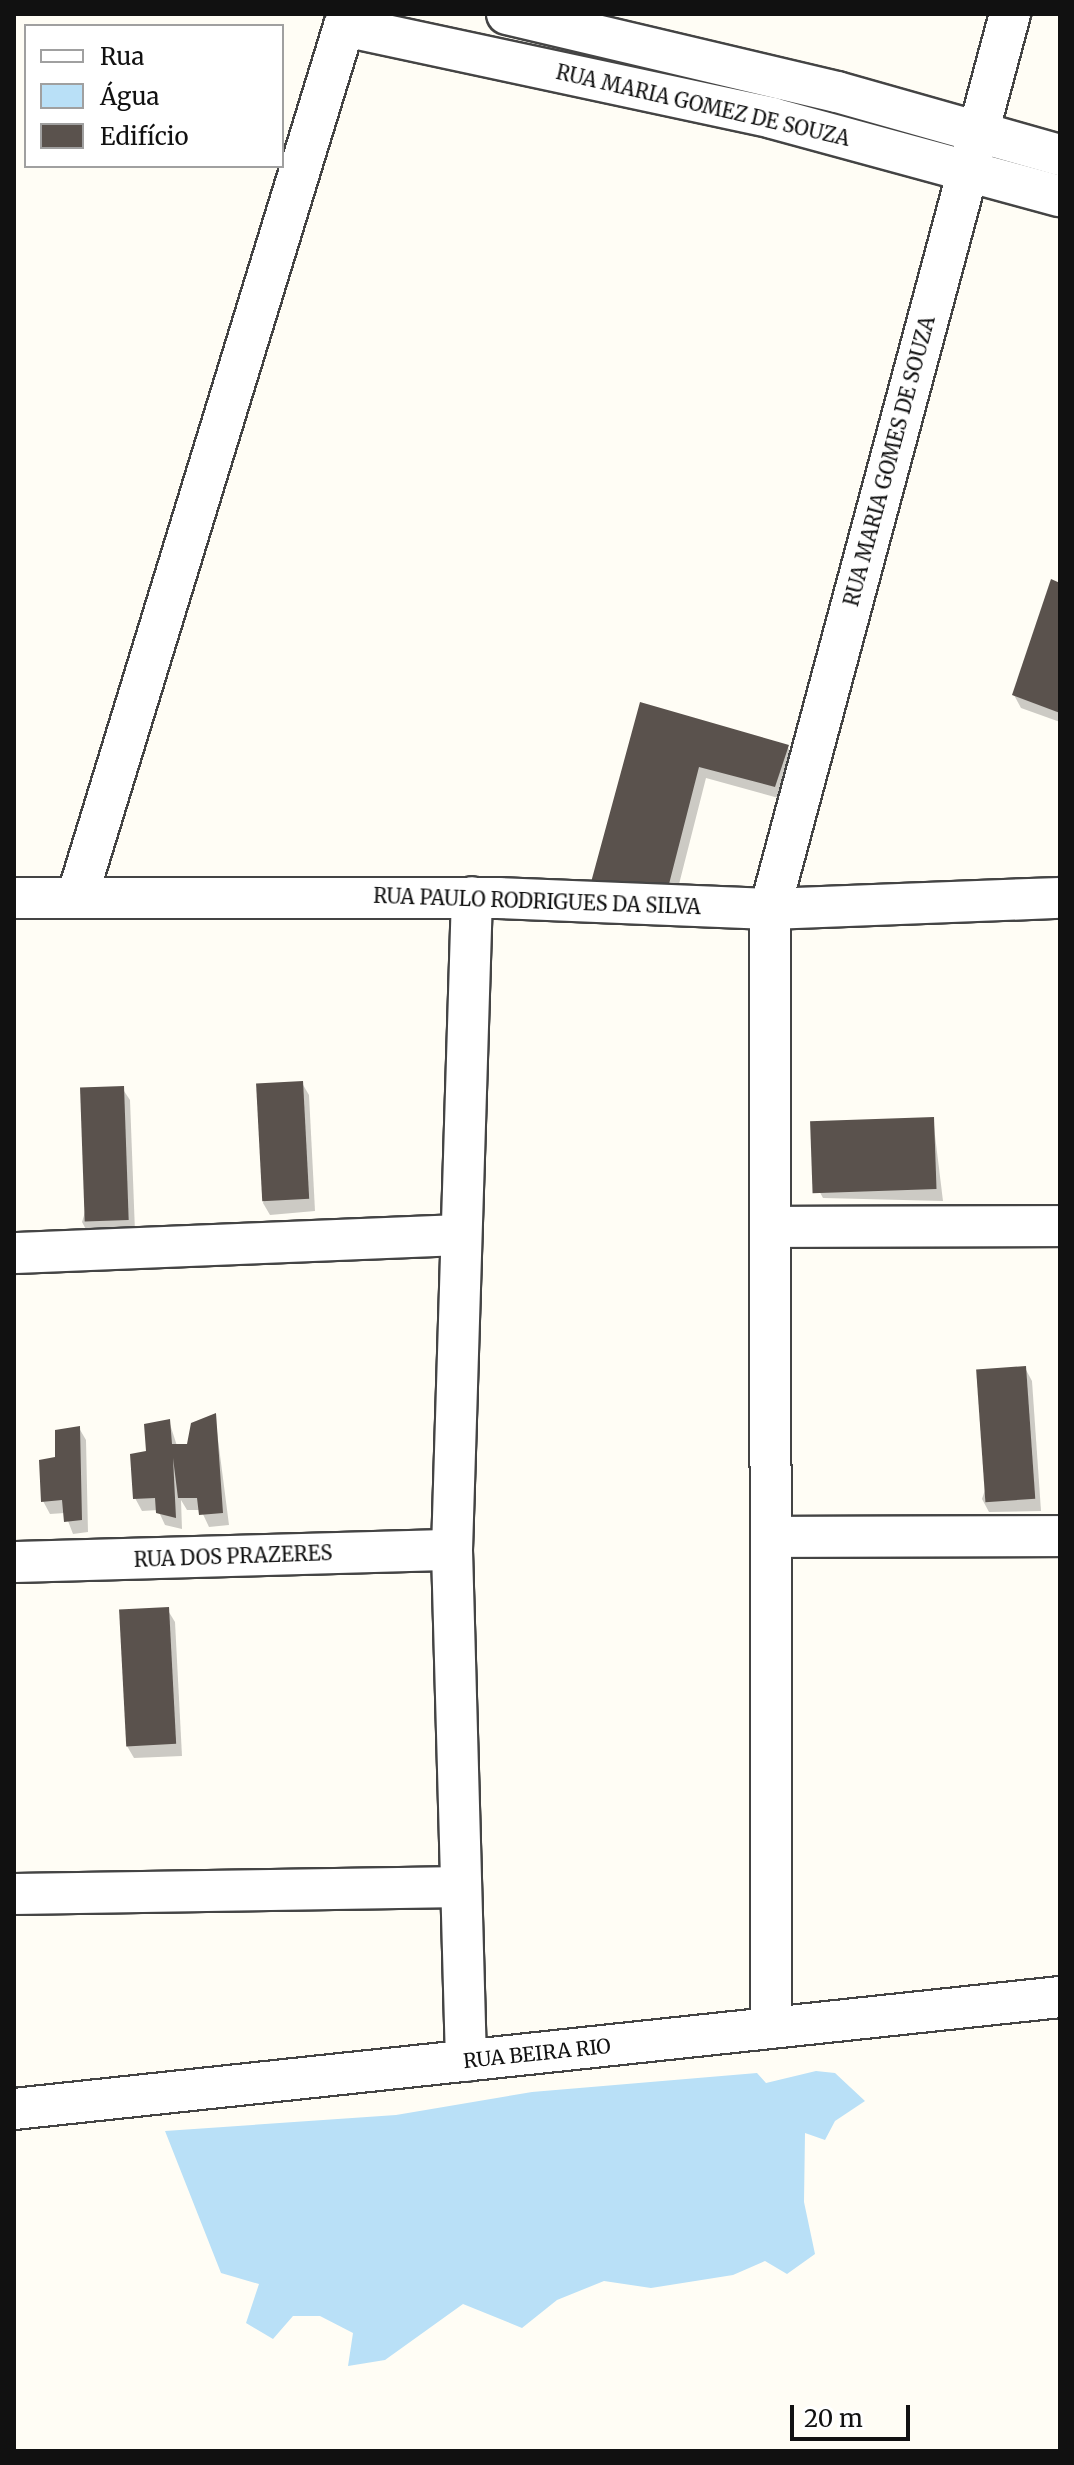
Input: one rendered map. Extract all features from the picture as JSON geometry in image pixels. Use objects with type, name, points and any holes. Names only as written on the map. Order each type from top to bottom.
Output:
[{"type":"street","name":"RUA MARIA GOMEZ DE SOUZA","points":[[507,14],[975,130],[1060,155]]},
{"type":"street","name":"RUA MARIA GOMES DE SOUZA","points":[[771,2028],[770,909],[975,130],[1010,14]]},
{"type":"street","name":"RUA MARIA GOMEZ DE SOUZA","points":[[340,20],[967,168],[1060,196]]},
{"type":"street","points":[[78,894],[340,20]]},
{"type":"street","name":"RUA PAULO RODRIGUES DA SILVA","points":[[14,898],[78,894],[472,897],[770,909],[1060,898]]},
{"type":"street","points":[[466,2061],[452,1550],[459,1235],[472,897]]},
{"type":"street","points":[[771,1227],[1060,1226]]},
{"type":"street","points":[[14,1253],[459,1235]]},
{"type":"street","points":[[771,1537],[1060,1536]]},
{"type":"street","name":"RUA DOS PRAZERES","points":[[14,1562],[452,1550]]},
{"type":"street","points":[[14,1894],[459,1887]]},
{"type":"street","name":"RUA BEIRA RIO","points":[[14,2109],[1060,1997]]},
{"type":"water","points":[[816,2071],[835,2073],[865,2101],[835,2121],[825,2140],[805,2133],[804,2202],[815,2254],[787,2274],[765,2261],[733,2275],[651,2288],[604,2281],[557,2300],[522,2328],[463,2304],[385,2360],[348,2366],[353,2333],[320,2316],[293,2316],[273,2339],[246,2323],[259,2284],[221,2273],[165,2131],[396,2115],[532,2092],[757,2073],[766,2083]]},
{"type":"building","points":[[1051,579],[1060,583],[1060,713],[1012,695]]},
{"type":"building","points":[[640,702],[789,745],[775,787],[699,767],[668,888],[590,886]]},
{"type":"building","points":[[303,1081],[309,1199],[262,1201],[256,1083]]},
{"type":"building","points":[[124,1086],[129,1220],[85,1221],[80,1088]]},
{"type":"building","points":[[934,1117],[937,1189],[813,1193],[810,1121]]},
{"type":"building","points":[[1026,1366],[1035,1499],[985,1502],[976,1369]]},
{"type":"building","points":[[216,1413],[223,1513],[199,1515],[197,1498],[178,1498],[173,1458],[176,1518],[156,1513],[155,1498],[133,1499],[130,1454],[146,1451],[144,1424],[170,1419],[172,1444],[187,1444],[191,1423]]},
{"type":"building","points":[[80,1426],[82,1520],[64,1522],[62,1500],[41,1502],[39,1460],[55,1457],[55,1430]]},
{"type":"building","points":[[169,1607],[176,1744],[126,1746],[119,1610]]}]
